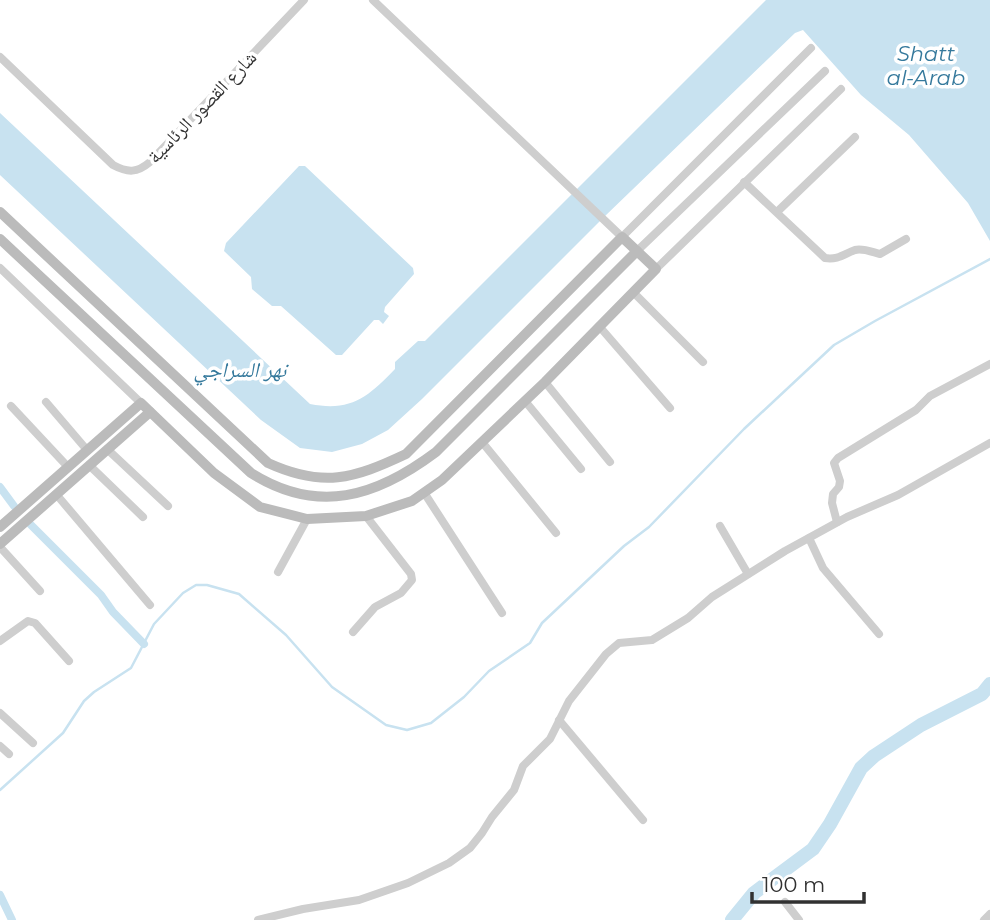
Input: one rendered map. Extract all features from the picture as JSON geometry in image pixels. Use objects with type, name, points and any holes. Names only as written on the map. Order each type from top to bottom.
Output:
[{"type":"main road","points":[[0,212],[268,463],[293,474],[320,478],[337,478],[371,470],[406,454],[619,234],[656,269],[482,442],[425,494],[412,501],[366,516],[307,519],[270,511],[243,497],[214,473],[141,403],[0,527]]},
{"type":"main road","points":[[0,239],[251,473],[282,490],[316,498],[366,491],[410,472],[436,452],[637,251]]},
{"type":"main road","points":[[0,545],[150,412]]},
{"type":"street","name":"شارع القصور الرئاسية","points":[[0,57],[113,165],[132,172],[142,169],[150,162],[304,0]]},
{"type":"street","points":[[379,2],[619,234],[811,48]]},
{"type":"street","points":[[637,251],[825,71]]},
{"type":"street","points":[[656,269],[841,89]]},
{"type":"street","points":[[778,211],[855,137]]},
{"type":"street","points":[[744,182],[778,211],[825,258],[842,257],[857,249],[880,254],[906,239]]},
{"type":"street","points":[[0,268],[141,403]]},
{"type":"street","points":[[633,292],[703,362]]},
{"type":"street","points":[[599,326],[670,408]]},
{"type":"street","points":[[837,522],[832,503],[833,494],[840,481],[834,463],[838,458],[916,410],[930,396],[990,364]]},
{"type":"street","points":[[545,382],[610,462]]},
{"type":"street","points":[[525,401],[581,469]]},
{"type":"street","points":[[46,402],[87,450]]},
{"type":"street","points":[[11,406],[68,467]]},
{"type":"street","points":[[482,442],[556,533]]},
{"type":"street","points":[[258,920],[359,900],[408,883],[449,863],[470,848],[514,790],[523,766],[550,739],[569,701],[606,654],[620,643],[652,640],[748,574],[809,538],[837,522],[898,495],[990,443]]},
{"type":"street","points":[[107,449],[168,506]]},
{"type":"street","points":[[89,465],[143,517]]},
{"type":"street","points":[[425,494],[502,613]]},
{"type":"street","points":[[56,495],[150,606]]},
{"type":"street","points":[[353,632],[375,607],[401,593],[411,580],[411,574],[366,516]]},
{"type":"street","points":[[278,572],[307,519]]},
{"type":"street","points":[[720,526],[748,574]]},
{"type":"street","points":[[809,538],[823,568],[879,634]]},
{"type":"street","points":[[0,545],[40,591]]},
{"type":"street","points":[[0,641],[28,621],[35,623],[69,661]]},
{"type":"street","points":[[0,713],[33,743]]},
{"type":"street","points":[[559,720],[643,820]]},
{"type":"street","points":[[0,746],[9,754]]},
{"type":"street","points":[[785,902],[799,920]]},
{"type":"street","points":[[984,920],[990,914]]},
{"type":"water","name":"نهر السراجي","points":[[766,0],[990,0],[990,241],[968,203],[909,135],[861,95],[803,30],[795,33],[604,217],[388,430],[362,444],[332,452],[300,448],[261,420],[0,175],[0,113],[310,404],[348,404],[376,387],[395,369],[395,362],[418,341],[425,341]]},
{"type":"water","points":[[299,166],[305,166],[413,268],[414,274],[385,307],[384,312],[389,316],[383,324],[374,320],[342,355],[336,355],[281,306],[272,306],[252,289],[251,277],[224,251],[226,243]]},
{"type":"waterway","points":[[0,790],[63,733],[84,701],[131,668],[154,624],[183,593],[196,585],[207,585],[239,594],[286,635],[332,687],[386,725],[407,730],[431,723],[464,697],[489,671],[530,643],[542,623],[624,546],[649,527],[744,429],[834,345],[990,259]]},
{"type":"waterway","points":[[0,487],[14,506]]},
{"type":"waterway","points":[[31,525],[101,595],[113,612],[144,644]]},
{"type":"waterway","points":[[732,920],[754,893],[813,849],[861,768],[874,756],[921,725],[982,694],[990,684]]},
{"type":"waterway","points":[[0,895],[12,920]]},
{"type":"water label","name":"Shatt al-Arab","points":[[926,65]]}]
